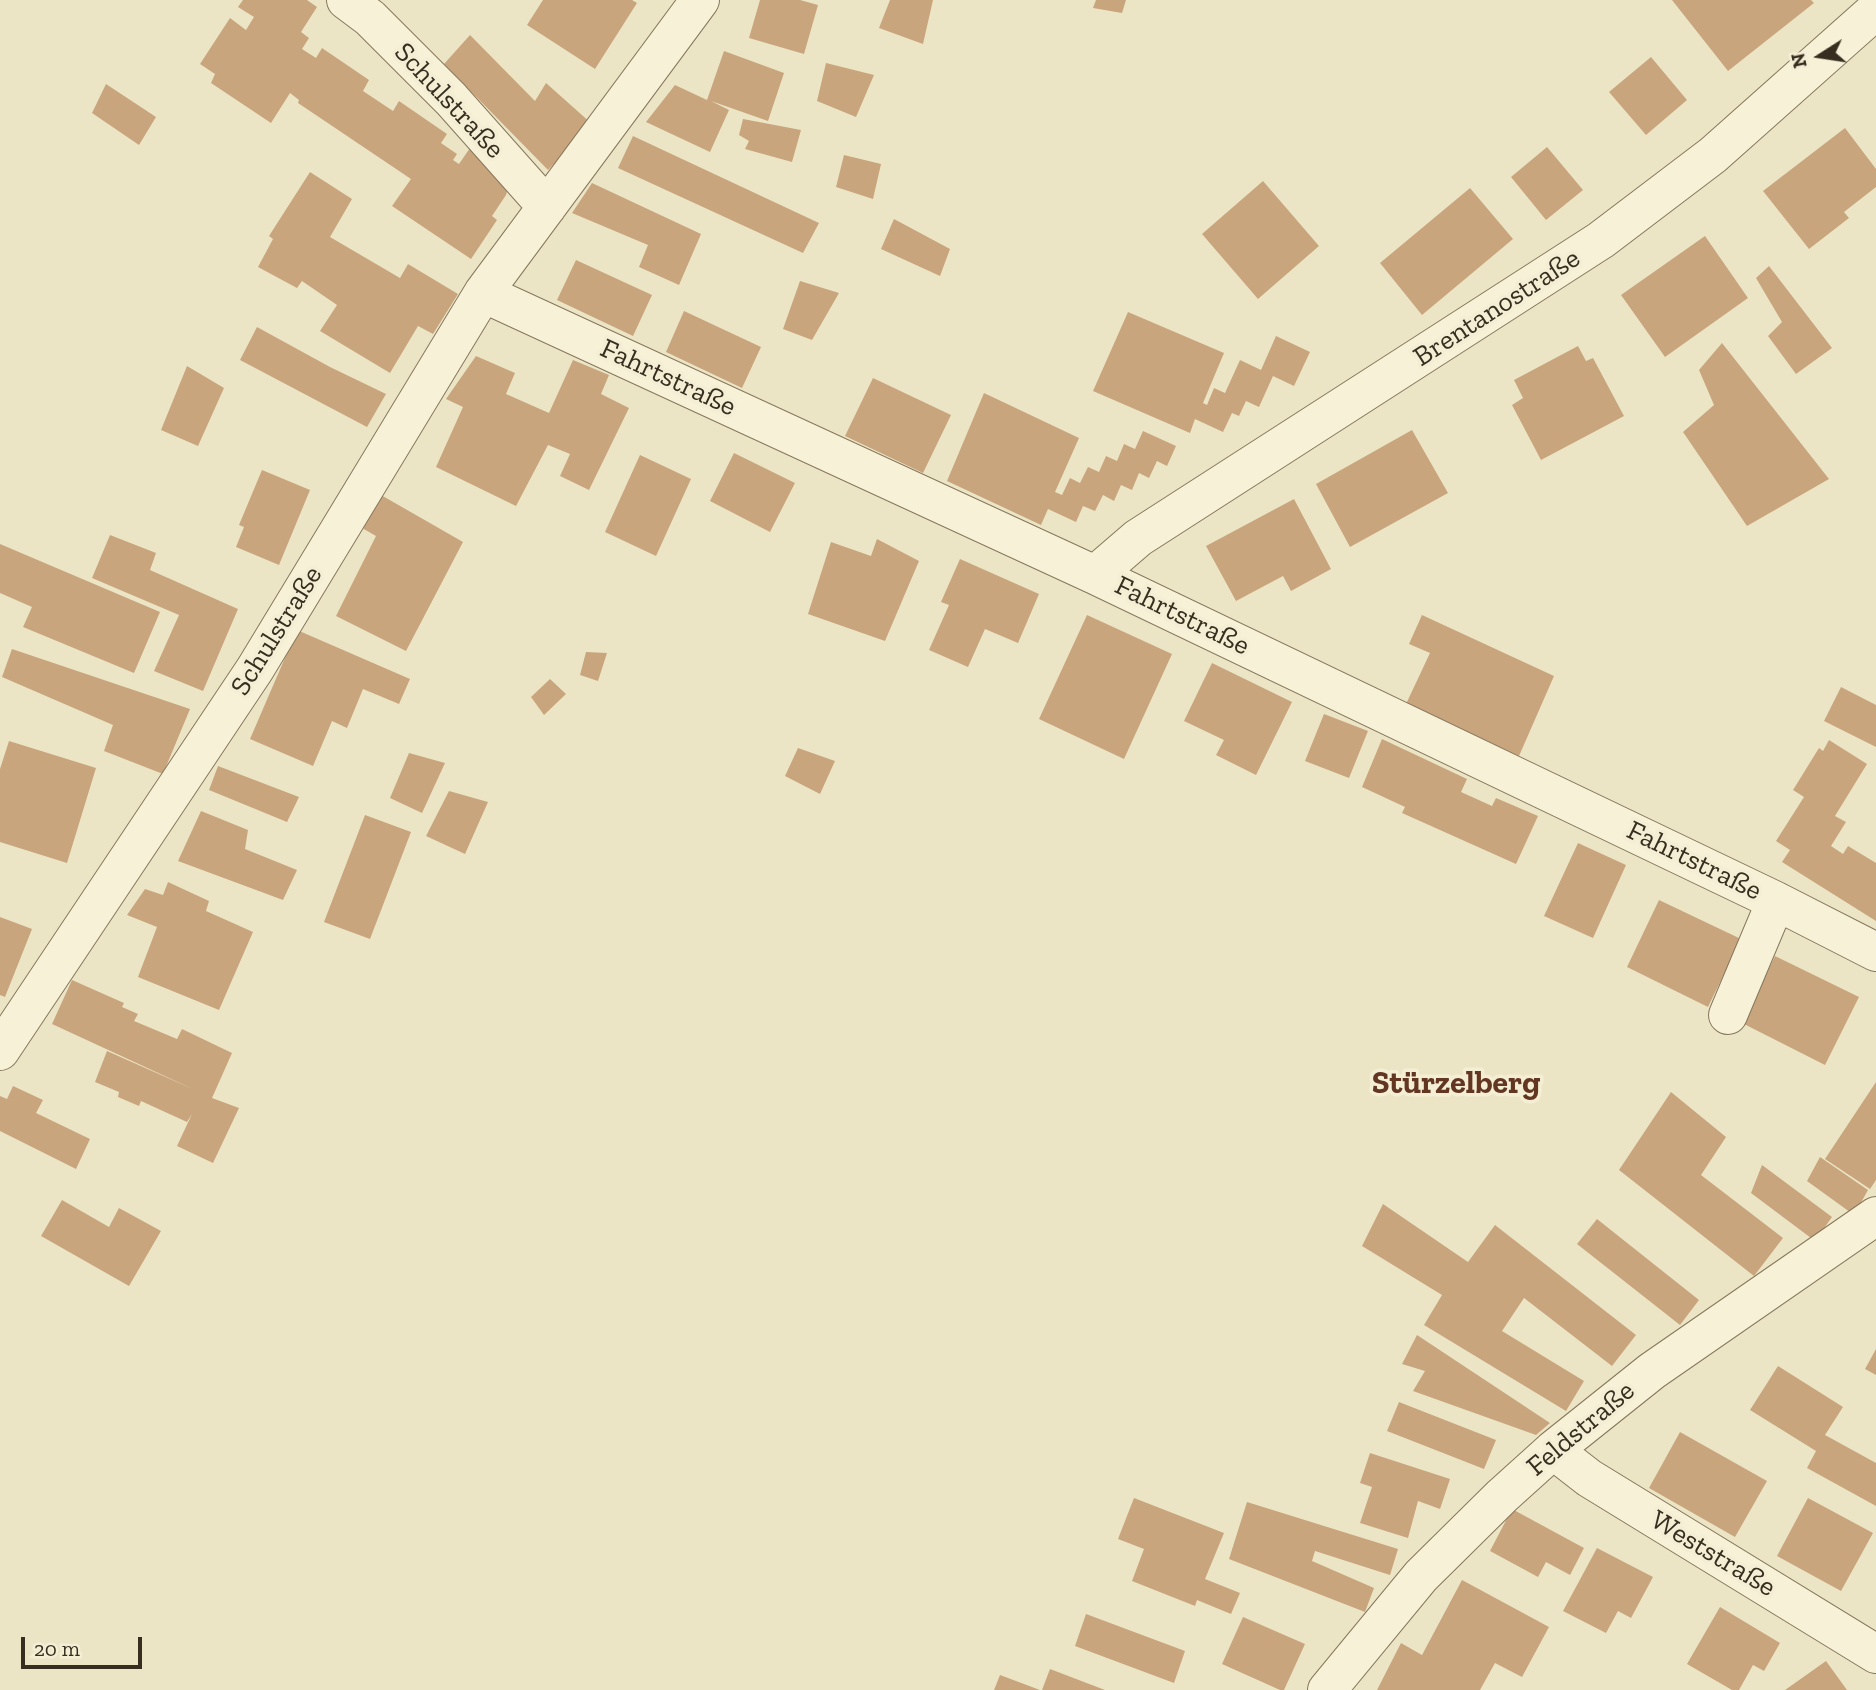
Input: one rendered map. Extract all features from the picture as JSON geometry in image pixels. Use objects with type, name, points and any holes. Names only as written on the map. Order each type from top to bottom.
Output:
[{"type":"street","name":"Schulstraße","points":[[346,0],[370,18],[451,99],[547,207]]},
{"type":"street","name":"Schulstraße","points":[[0,1051],[255,669],[483,293],[700,0]]},
{"type":"street","name":"Brentanostraße","points":[[1095,575],[1138,538],[1601,240],[1713,155],[1876,10]]},
{"type":"street","name":"Fahrtstraße","points":[[483,293],[1095,575],[1776,901],[1876,952]]},
{"type":"street","points":[[1728,1015],[1776,901]]},
{"type":"street","name":"Feldstraße","points":[[1327,1690],[1421,1576],[1553,1450],[1652,1371],[1876,1216]]},
{"type":"street","name":"Weststraße","points":[[1553,1450],[1589,1478],[1876,1654]]},
{"type":"building","points":[[243,0],[307,0],[317,7],[301,32],[309,38],[302,49],[316,58],[322,48],[369,80],[363,91],[393,111],[399,101],[447,134],[441,143],[457,154],[453,160],[459,164],[470,148],[508,188],[492,216],[497,220],[471,259],[392,206],[411,179],[298,103],[299,100],[290,93],[271,123],[211,83],[215,74],[200,64],[230,18],[246,30],[254,17],[238,7]]},
{"type":"building","points":[[543,0],[632,0],[637,3],[595,69],[527,25]]},
{"type":"building","points":[[760,0],[800,0],[818,5],[804,54],[749,38]]},
{"type":"building","points":[[890,0],[933,0],[923,44],[879,28]]},
{"type":"building","points":[[1096,0],[1126,0],[1122,13],[1093,8]]},
{"type":"building","points":[[1672,0],[1811,0],[1814,3],[1728,71]]},
{"type":"building","points":[[470,35],[535,101],[546,83],[592,124],[548,170],[444,64]]},
{"type":"building","points":[[724,51],[784,73],[768,121],[711,101],[729,110],[710,152],[646,122],[675,85],[707,100]]},
{"type":"building","points":[[1651,57],[1687,100],[1646,135],[1609,92]]},
{"type":"building","points":[[826,63],[874,75],[856,117],[817,101]]},
{"type":"building","points":[[106,84],[156,117],[139,145],[92,113]]},
{"type":"building","points":[[743,119],[801,130],[792,162],[745,149],[749,141],[739,135]]},
{"type":"building","points":[[1845,128],[1876,169],[1876,187],[1844,212],[1849,218],[1809,249],[1763,191]]},
{"type":"building","points":[[633,136],[819,223],[803,253],[618,168]]},
{"type":"building","points":[[1547,147],[1583,190],[1546,220],[1511,177]]},
{"type":"building","points":[[844,155],[881,164],[873,199],[836,187]]},
{"type":"building","points":[[310,172],[352,199],[330,237],[400,278],[408,264],[458,294],[433,334],[418,326],[390,373],[320,331],[337,305],[302,281],[297,288],[258,267],[273,239],[269,236]]},
{"type":"building","points":[[1263,181],[1319,246],[1258,299],[1202,234]]},
{"type":"building","points":[[592,183],[701,234],[679,285],[639,267],[648,245],[572,213]]},
{"type":"building","points":[[1470,188],[1513,239],[1422,315],[1380,263]]},
{"type":"building","points":[[894,219],[950,249],[940,276],[881,249]]},
{"type":"building","points":[[1705,236],[1748,298],[1665,357],[1621,295]]},
{"type":"building","points":[[576,260],[652,295],[633,336],[557,300]]},
{"type":"building","points":[[1769,266],[1832,348],[1796,374],[1768,336],[1782,322],[1756,278]]},
{"type":"building","points":[[800,281],[839,293],[812,340],[783,329]]},
{"type":"building","points":[[684,311],[761,347],[742,388],[666,352]]},
{"type":"building","points":[[1128,312],[1224,353],[1203,403],[1207,405],[1214,388],[1225,393],[1240,360],[1261,370],[1276,336],[1310,352],[1294,386],[1273,376],[1259,407],[1246,401],[1239,416],[1232,413],[1223,432],[1195,419],[1190,433],[1093,391]]},
{"type":"building","points":[[257,327],[386,394],[367,427],[240,360]]},
{"type":"building","points":[[1722,343],[1829,479],[1747,526],[1683,432],[1714,405],[1699,370]]},
{"type":"building","points":[[1578,346],[1586,361],[1593,358],[1624,416],[1541,460],[1512,405],[1523,398],[1514,380]]},
{"type":"building","points":[[476,356],[515,373],[506,394],[549,413],[573,360],[609,375],[601,394],[629,408],[589,490],[560,476],[570,454],[548,445],[516,506],[436,467],[463,407],[446,399]]},
{"type":"building","points":[[187,366],[224,388],[198,446],[161,430]]},
{"type":"building","points":[[873,378],[951,415],[923,473],[845,436]]},
{"type":"building","points":[[984,393],[1079,438],[1055,492],[1062,495],[1070,478],[1080,483],[1088,467],[1099,472],[1106,456],[1117,461],[1124,444],[1135,449],[1143,431],[1176,446],[1167,466],[1157,461],[1149,478],[1139,473],[1132,490],[1121,485],[1114,501],[1103,495],[1095,511],[1083,506],[1076,522],[1048,509],[1041,525],[947,481]]},
{"type":"building","points":[[1412,430],[1448,493],[1350,547],[1316,484]]},
{"type":"building","points":[[734,453],[795,483],[770,532],[710,501]]},
{"type":"building","points":[[640,455],[691,479],[656,556],[605,532]]},
{"type":"building","points":[[262,470],[310,490],[279,565],[236,547],[244,527],[239,525]]},
{"type":"building","points":[[381,495],[463,542],[406,651],[336,616],[376,536],[362,528]]},
{"type":"building","points":[[1294,499],[1331,569],[1291,591],[1283,576],[1236,601],[1206,546]]},
{"type":"building","points":[[110,535],[156,553],[150,570],[238,609],[203,691],[154,671],[179,615],[92,578]]},
{"type":"building","points":[[877,539],[919,561],[885,641],[808,614],[831,542],[871,556]]},
{"type":"building","points":[[0,544],[160,612],[134,673],[23,627],[32,607],[0,593]]},
{"type":"building","points":[[960,559],[1039,594],[1018,643],[985,629],[968,667],[929,650],[949,605],[941,602]]},
{"type":"building","points":[[1087,615],[1172,654],[1124,759],[1039,719]]},
{"type":"building","points":[[1422,615],[1554,676],[1519,756],[1406,704],[1430,653],[1409,644]]},
{"type":"building","points":[[297,630],[410,679],[399,704],[363,689],[347,728],[332,721],[313,766],[250,739]]},
{"type":"building","points":[[12,649],[190,709],[163,774],[104,751],[113,725],[2,677]]},
{"type":"building","points":[[586,652],[607,653],[598,681],[580,675]]},
{"type":"building","points":[[1212,663],[1292,702],[1256,775],[1216,755],[1224,740],[1184,721]]},
{"type":"building","points":[[550,679],[566,694],[544,715],[531,697]]},
{"type":"building","points":[[1841,687],[1876,705],[1876,747],[1824,721]]},
{"type":"building","points":[[1324,714],[1368,731],[1349,778],[1305,761]]},
{"type":"building","points":[[1382,739],[1467,779],[1461,792],[1492,806],[1496,798],[1538,816],[1516,864],[1402,813],[1405,807],[1362,787]]},
{"type":"building","points":[[1829,740],[1867,764],[1835,816],[1846,822],[1831,846],[1843,854],[1848,846],[1876,863],[1876,921],[1782,862],[1790,850],[1776,841],[1804,797],[1793,790],[1819,748],[1823,751]]},
{"type":"building","points":[[9,741],[96,768],[67,863],[0,842],[0,769]]},
{"type":"building","points":[[798,748],[835,761],[820,794],[785,776]]},
{"type":"building","points":[[409,753],[445,763],[422,813],[390,798]]},
{"type":"building","points":[[218,766],[299,797],[287,822],[209,790]]},
{"type":"building","points":[[449,791],[488,802],[465,854],[426,836]]},
{"type":"building","points":[[201,811],[248,830],[245,849],[297,870],[283,900],[178,861]]},
{"type":"building","points":[[365,815],[411,832],[370,939],[324,922]]},
{"type":"building","points":[[1578,843],[1626,865],[1593,938],[1544,916]]},
{"type":"building","points":[[168,882],[209,901],[206,911],[253,932],[219,1010],[138,977],[157,927],[127,915],[145,889],[163,895]]},
{"type":"building","points":[[1659,900],[1741,939],[1708,1007],[1627,967]]},
{"type":"building","points":[[0,917],[32,929],[5,997],[0,995]]},
{"type":"building","points":[[1775,956],[1859,997],[1825,1065],[1742,1023]]},
{"type":"building","points":[[72,980],[124,1003],[122,1007],[138,1014],[134,1021],[177,1039],[182,1029],[232,1053],[212,1098],[239,1108],[213,1163],[177,1146],[192,1114],[187,1122],[141,1101],[139,1106],[118,1097],[119,1092],[95,1082],[107,1051],[195,1090],[52,1024]]},
{"type":"building","points":[[1876,1082],[1876,1180],[1870,1189],[1825,1159]]},
{"type":"building","points":[[13,1086],[43,1100],[36,1113],[90,1139],[76,1169],[0,1131],[0,1096],[7,1099]]},
{"type":"building","points":[[1671,1092],[1726,1137],[1701,1175],[1783,1238],[1754,1276],[1619,1170]]},
{"type":"building","points":[[1820,1157],[1868,1190],[1854,1215],[1807,1181]]},
{"type":"building","points":[[1762,1165],[1832,1217],[1815,1241],[1751,1193]]},
{"type":"building","points":[[62,1200],[109,1227],[119,1208],[161,1231],[129,1286],[41,1236]]},
{"type":"building","points":[[1383,1204],[1468,1262],[1495,1225],[1636,1335],[1612,1366],[1524,1298],[1502,1331],[1584,1381],[1566,1411],[1424,1325],[1442,1295],[1362,1246]]},
{"type":"building","points":[[1597,1219],[1699,1300],[1680,1325],[1577,1244]]},
{"type":"building","points":[[1417,1335],[1550,1423],[1536,1435],[1413,1391],[1425,1371],[1402,1364]]},
{"type":"building","points":[[1876,1349],[1876,1375],[1865,1369]]},
{"type":"building","points":[[1778,1366],[1843,1407],[1825,1435],[1876,1463],[1876,1506],[1807,1468],[1816,1451],[1750,1410]]},
{"type":"building","points":[[1399,1402],[1496,1440],[1484,1469],[1387,1431]]},
{"type":"building","points":[[1680,1432],[1767,1481],[1735,1537],[1649,1488]]},
{"type":"building","points":[[1370,1453],[1450,1479],[1440,1509],[1418,1501],[1408,1538],[1360,1523],[1372,1487],[1360,1483]]},
{"type":"building","points":[[1134,1498],[1224,1533],[1205,1579],[1240,1593],[1231,1614],[1197,1600],[1195,1606],[1132,1581],[1144,1549],[1118,1539]]},
{"type":"building","points":[[1808,1498],[1873,1533],[1841,1591],[1777,1556]]},
{"type":"building","points":[[1247,1502],[1398,1549],[1390,1575],[1315,1551],[1312,1561],[1374,1588],[1365,1612],[1229,1559]]},
{"type":"building","points":[[1512,1509],[1584,1548],[1570,1575],[1546,1562],[1538,1577],[1490,1551]]},
{"type":"building","points":[[1597,1548],[1653,1577],[1631,1618],[1618,1611],[1606,1633],[1563,1611]]},
{"type":"building","points":[[1462,1580],[1549,1627],[1522,1677],[1495,1663],[1480,1690],[1377,1690],[1401,1643],[1422,1655]]},
{"type":"building","points":[[1720,1607],[1780,1643],[1764,1671],[1753,1665],[1739,1690],[1732,1690],[1687,1664]]},
{"type":"building","points":[[1086,1614],[1185,1651],[1174,1683],[1075,1646]]},
{"type":"building","points":[[1243,1617],[1305,1644],[1284,1690],[1222,1664]]},
{"type":"building","points":[[1826,1661],[1847,1690],[1785,1690]]},
{"type":"building","points":[[1050,1669],[1105,1690],[1042,1690]]},
{"type":"building","points":[[1000,1675],[1040,1690],[994,1690]]},
{"type":"district","name":"Stürzelberg","points":[[1456,1084]]}]
